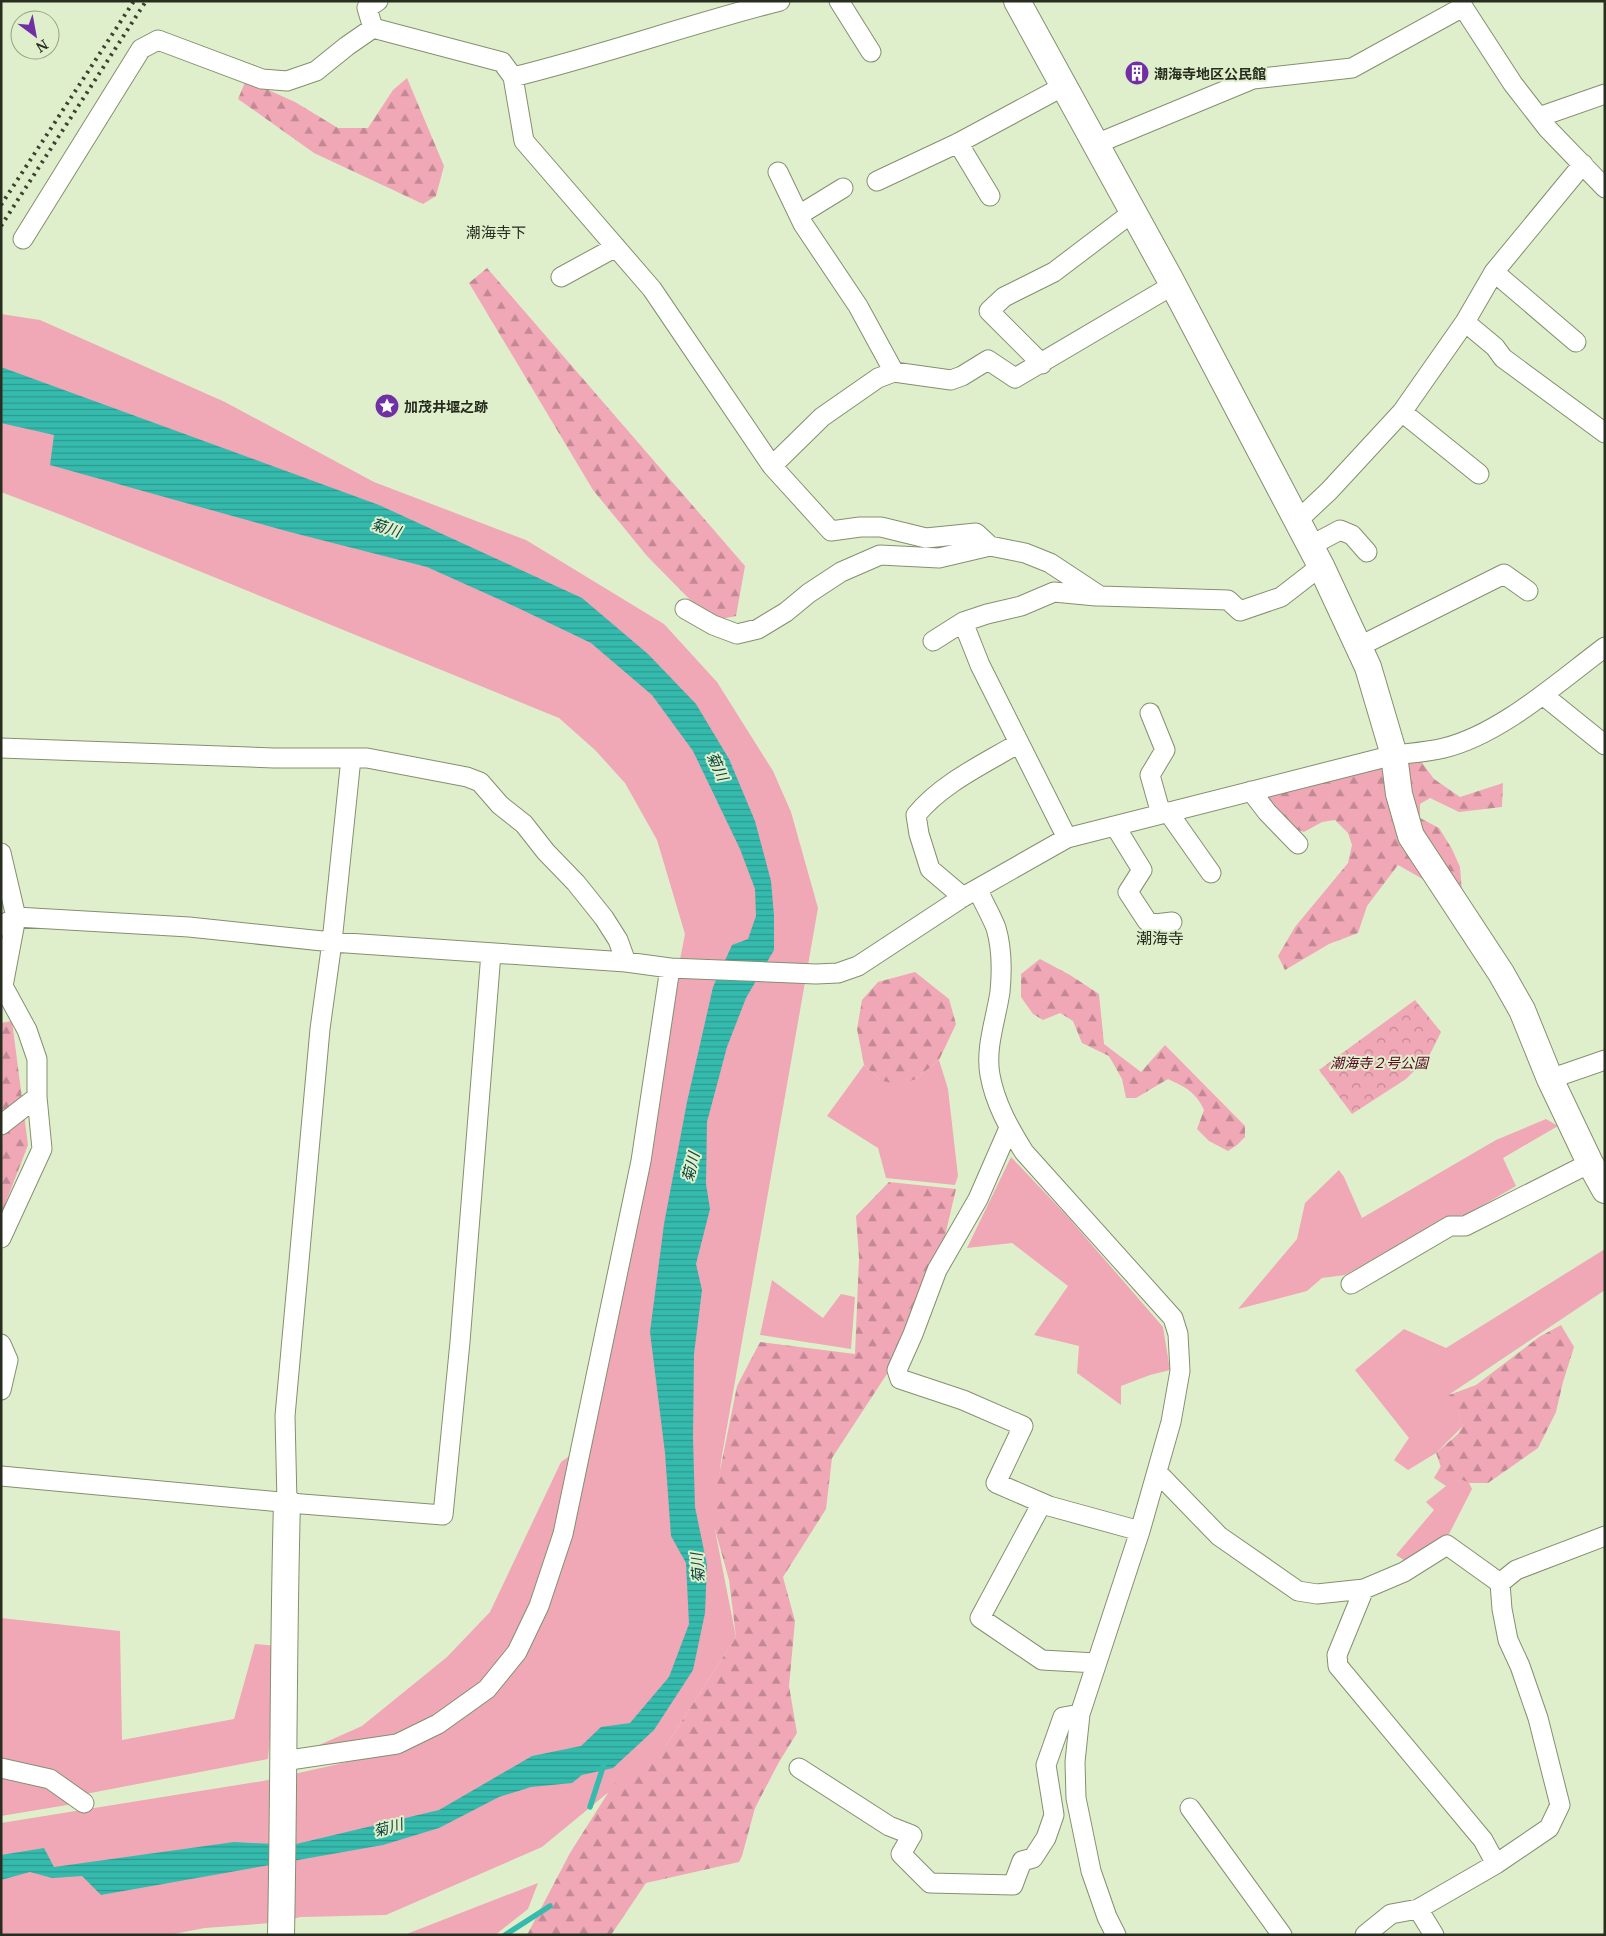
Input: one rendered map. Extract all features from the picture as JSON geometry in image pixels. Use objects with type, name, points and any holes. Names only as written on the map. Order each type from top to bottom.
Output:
[{"type":"street","points":[[374,28],[367,8],[378,1]]},
{"type":"street","points":[[512,77],[558,66],[740,6],[780,1]]},
{"type":"street","points":[[839,1],[871,52]]},
{"type":"street","points":[[1017,1],[1173,286],[1296,522],[1316,556],[1368,667],[1394,755],[1399,794],[1411,836],[1502,973],[1522,1010],[1550,1079],[1605,1190]]},
{"type":"street","points":[[1096,144],[1253,79],[1352,68],[1462,4],[1513,84],[1548,129],[1605,188]]},
{"type":"street","points":[[23,239],[141,49],[158,40],[262,79],[287,81],[316,72],[347,46],[374,28],[502,62],[512,77],[524,141],[652,289],[772,466],[831,531],[860,527],[881,527],[926,538],[976,533],[990,546]]},
{"type":"street","points":[[877,181],[958,143],[1064,86]]},
{"type":"street","points":[[1539,117],[1605,94]]},
{"type":"street","points":[[958,143],[990,196]]},
{"type":"street","points":[[1296,522],[1329,491],[1402,412],[1465,322],[1494,272],[1583,164]]},
{"type":"street","points":[[778,172],[799,215],[858,306],[894,372]]},
{"type":"street","points":[[799,215],[843,188]]},
{"type":"street","points":[[1042,364],[988,311],[1004,297],[1054,272],[1133,212]]},
{"type":"street","points":[[561,276],[616,247]]},
{"type":"street","points":[[1494,272],[1576,342]]},
{"type":"street","points":[[772,466],[822,417],[878,378],[894,372],[951,380],[962,376],[988,360],[1015,378],[1173,286]]},
{"type":"street","points":[[1465,322],[1495,347],[1503,358],[1605,433]]},
{"type":"street","points":[[1402,412],[1479,474]]},
{"type":"street","points":[[932,641],[963,622],[1021,606],[1054,592],[1100,596],[1228,600],[1240,611],[1281,597],[1340,530],[1352,535],[1367,552]]},
{"type":"street","points":[[685,609],[712,625],[737,634],[758,630],[842,572],[880,555],[939,558],[990,546],[1026,553],[1050,563],[1100,596]]},
{"type":"street","points":[[1358,647],[1504,574],[1528,591]]},
{"type":"street","points":[[963,622],[980,665],[1068,838]]},
{"type":"street","points":[[9,921],[189,927],[332,942],[626,962],[675,968],[816,974],[838,973],[858,966],[970,893],[1068,838],[1394,755],[1444,748],[1490,730],[1543,695],[1605,647]]},
{"type":"street","points":[[1543,695],[1605,745]]},
{"type":"street","points":[[1150,713],[1166,750],[1150,774],[1164,813],[1211,873]]},
{"type":"street","points":[[1020,743],[961,778],[925,803],[916,815],[918,834],[930,869],[970,893],[996,928],[1002,964],[1000,993],[990,1043],[989,1074],[998,1104],[1009,1128],[1024,1152],[1173,1318],[1178,1334],[1180,1371],[1171,1422],[1140,1531],[1080,1714],[1075,1762],[1076,1798],[1091,1870],[1107,1917],[1116,1935]]},
{"type":"street","points":[[1,748],[264,757],[367,758],[467,777],[480,782],[500,805],[524,824],[546,852],[576,883],[604,918],[618,940],[626,962]]},
{"type":"street","points":[[281,1928],[287,1502],[285,1416],[320,1028],[332,942],[351,758]]},
{"type":"street","points":[[1251,792],[1267,812],[1298,844]]},
{"type":"street","points":[[1115,826],[1142,870],[1128,892],[1147,921],[1155,924],[1172,922]]},
{"type":"street","points":[[1,853],[9,921],[3,986],[27,1030],[37,1059],[37,1097],[42,1149],[1,1238]]},
{"type":"street","points":[[1,1476],[443,1515],[461,1333],[492,953]]},
{"type":"street","points":[[284,1765],[396,1744],[438,1724],[486,1689],[517,1652],[539,1606],[562,1534],[641,1161],[675,968]]},
{"type":"street","points":[[1550,1079],[1605,1060]]},
{"type":"street","points":[[1,1125],[37,1097]]},
{"type":"street","points":[[1009,1128],[978,1199],[937,1270],[897,1370],[900,1379],[963,1400],[1023,1426],[996,1483],[1050,1506],[1140,1531]]},
{"type":"street","points":[[1351,1284],[1450,1226],[1464,1226],[1590,1163]]},
{"type":"street","points":[[1,1344],[8,1360],[1,1390]]},
{"type":"street","points":[[1156,1472],[1219,1536],[1298,1591],[1317,1594],[1364,1589],[1404,1572],[1447,1545],[1500,1583],[1508,1640],[1520,1666],[1538,1718],[1560,1805],[1549,1828],[1496,1864],[1418,1910],[1391,1914],[1365,1935]]},
{"type":"street","points":[[1042,1503],[980,1618],[1042,1660],[1096,1663]]},
{"type":"street","points":[[1500,1583],[1516,1570],[1605,1536]]},
{"type":"street","points":[[1364,1589],[1337,1655],[1338,1666],[1478,1834],[1496,1864]]},
{"type":"street","points":[[799,1768],[889,1826],[912,1835],[901,1854],[930,1883],[1013,1885],[1022,1861],[1033,1858],[1046,1838],[1054,1815],[1046,1764],[1063,1717],[1080,1714]]},
{"type":"street","points":[[1,1768],[50,1779],[84,1803]]},
{"type":"street","points":[[1190,1808],[1282,1935]]},
{"type":"street","points":[[1418,1910],[1434,1935]]},
{"type":"green space","points":[[407,78],[444,166],[436,196],[423,204],[314,153],[238,99],[246,80],[295,102],[338,128],[368,128],[393,90]]},
{"type":"green space","points":[[487,268],[745,566],[736,616],[711,621],[647,556],[593,490],[469,283]]},
{"type":"green space","points":[[1,314],[40,320],[225,402],[374,482],[526,540],[664,624],[717,682],[773,771],[791,812],[818,908],[721,1461],[714,1525],[736,1637],[667,1744],[542,1847],[386,1915],[301,1917],[271,1923],[205,1928],[168,1935],[1,1935],[1,1823],[263,1781],[374,1756],[308,1750],[362,1726],[447,1657],[490,1612],[561,1462],[568,1457],[579,1441],[637,1180],[685,934],[657,840],[625,783],[595,750],[559,718],[1,492]]},
{"type":"green space","points":[[1417,756],[1434,779],[1460,797],[1503,783],[1502,807],[1459,812],[1430,798],[1420,804],[1420,818],[1439,828],[1452,849],[1460,867],[1462,892],[1435,886],[1398,865],[1367,906],[1358,933],[1329,944],[1285,970],[1278,956],[1295,927],[1348,863],[1352,845],[1348,833],[1335,820],[1322,822],[1304,832],[1287,826],[1268,808],[1269,797],[1293,785]]},
{"type":"green space","points":[[1040,959],[1070,975],[1099,994],[1104,1044],[1141,1072],[1165,1045],[1245,1126],[1245,1137],[1228,1151],[1209,1141],[1197,1129],[1204,1110],[1201,1104],[1189,1091],[1168,1079],[1136,1098],[1126,1098],[1122,1079],[1109,1056],[1082,1043],[1073,1021],[1060,1013],[1043,1020],[1033,1014],[1021,997],[1021,974]]},
{"type":"green space","points":[[915,972],[949,999],[956,1024],[939,1060],[916,1079],[899,1085],[880,1080],[864,1065],[857,1029],[862,1000],[878,982]]},
{"type":"green space","name":"潮海寺２号公園","points":[[1415,1000],[1441,1032],[1429,1056],[1406,1079],[1352,1114],[1319,1070]]},
{"type":"green space","points":[[12,1021],[28,1145],[1,1215],[1,1023]]},
{"type":"green space","points":[[939,1060],[948,1089],[958,1176],[955,1185],[886,1178],[878,1148],[827,1116],[864,1065],[880,1080],[916,1079]]},
{"type":"green space","points":[[1546,1119],[1558,1126],[1503,1158],[1516,1186],[1466,1215],[1447,1217],[1345,1275],[1322,1278],[1307,1291],[1238,1309],[1297,1239],[1305,1203],[1339,1170],[1362,1218],[1496,1140]]},
{"type":"green space","points":[[1011,1157],[1067,1216],[1163,1327],[1170,1370],[1121,1386],[1121,1405],[1077,1373],[1079,1346],[1034,1335],[1068,1286],[1012,1243],[967,1248]]},
{"type":"green space","points":[[889,1182],[956,1189],[937,1270],[913,1334],[832,1458],[826,1509],[783,1577],[795,1621],[789,1686],[797,1733],[779,1762],[755,1808],[742,1856],[739,1862],[646,1883],[611,1935],[527,1935],[570,1853],[613,1785],[667,1744],[736,1637],[729,1580],[711,1515],[737,1386],[760,1342],[855,1354],[859,1258],[856,1216]]},
{"type":"green space","points":[[1605,1249],[1605,1290],[1450,1394],[1463,1426],[1436,1453],[1408,1470],[1394,1460],[1409,1438],[1355,1370],[1404,1329],[1446,1348]]},
{"type":"green space","points":[[772,1280],[823,1318],[841,1294],[855,1297],[851,1349],[760,1335]]},
{"type":"green space","points":[[1561,1325],[1574,1347],[1556,1412],[1538,1448],[1488,1483],[1469,1483],[1442,1470],[1436,1453],[1458,1434],[1463,1426],[1449,1395],[1476,1385],[1539,1337]]},
{"type":"green space","points":[[1441,1466],[1469,1483],[1472,1489],[1449,1534],[1432,1549],[1410,1564],[1396,1555],[1434,1510],[1426,1502],[1446,1486],[1434,1478]]},
{"type":"green space","points":[[1,1618],[120,1631],[122,1740],[234,1719],[255,1644],[278,1646],[268,1759],[80,1795],[1,1763]]},
{"type":"green space","points":[[1,1771],[59,1785],[79,1803],[1,1816]]},
{"type":"green space","points":[[538,1883],[528,1909],[495,1935],[404,1935]]},
{"type":"water","name":"菊川","points":[[1,367],[379,505],[582,598],[648,654],[696,704],[729,759],[755,821],[771,881],[774,916],[774,950],[746,998],[727,1047],[707,1122],[706,1184],[710,1209],[696,1264],[702,1290],[694,1354],[693,1438],[695,1507],[707,1565],[705,1613],[693,1670],[654,1730],[613,1768],[582,1775],[572,1783],[531,1787],[499,1797],[439,1828],[383,1845],[101,1895],[82,1876],[52,1878],[30,1872],[1,1880],[1,1855],[44,1848],[54,1867],[234,1842],[292,1845],[439,1810],[532,1756],[581,1746],[601,1727],[630,1723],[669,1677],[689,1624],[686,1563],[671,1536],[665,1453],[650,1332],[664,1224],[687,1102],[713,987],[732,945],[748,939],[756,916],[755,889],[740,849],[693,751],[652,695],[591,643],[427,567],[286,531],[50,465],[54,435],[1,423]]},
{"type":"waterway","points":[[590,1807],[604,1764]]},
{"type":"waterway","points":[[505,1935],[550,1906]]},
{"type":"railway","points":[[1,205],[134,1]]},
{"type":"railway","points":[[1,226],[146,1]]},
{"type":"place","name":"潮海寺地区公民館","points":[[1137,73]]},
{"type":"place","name":"加茂井堰之跡","points":[[387,406]]},
{"type":"district","name":"潮海寺下","points":[[496,232]]},
{"type":"district","name":"潮海寺","points":[[1160,938]]}]
